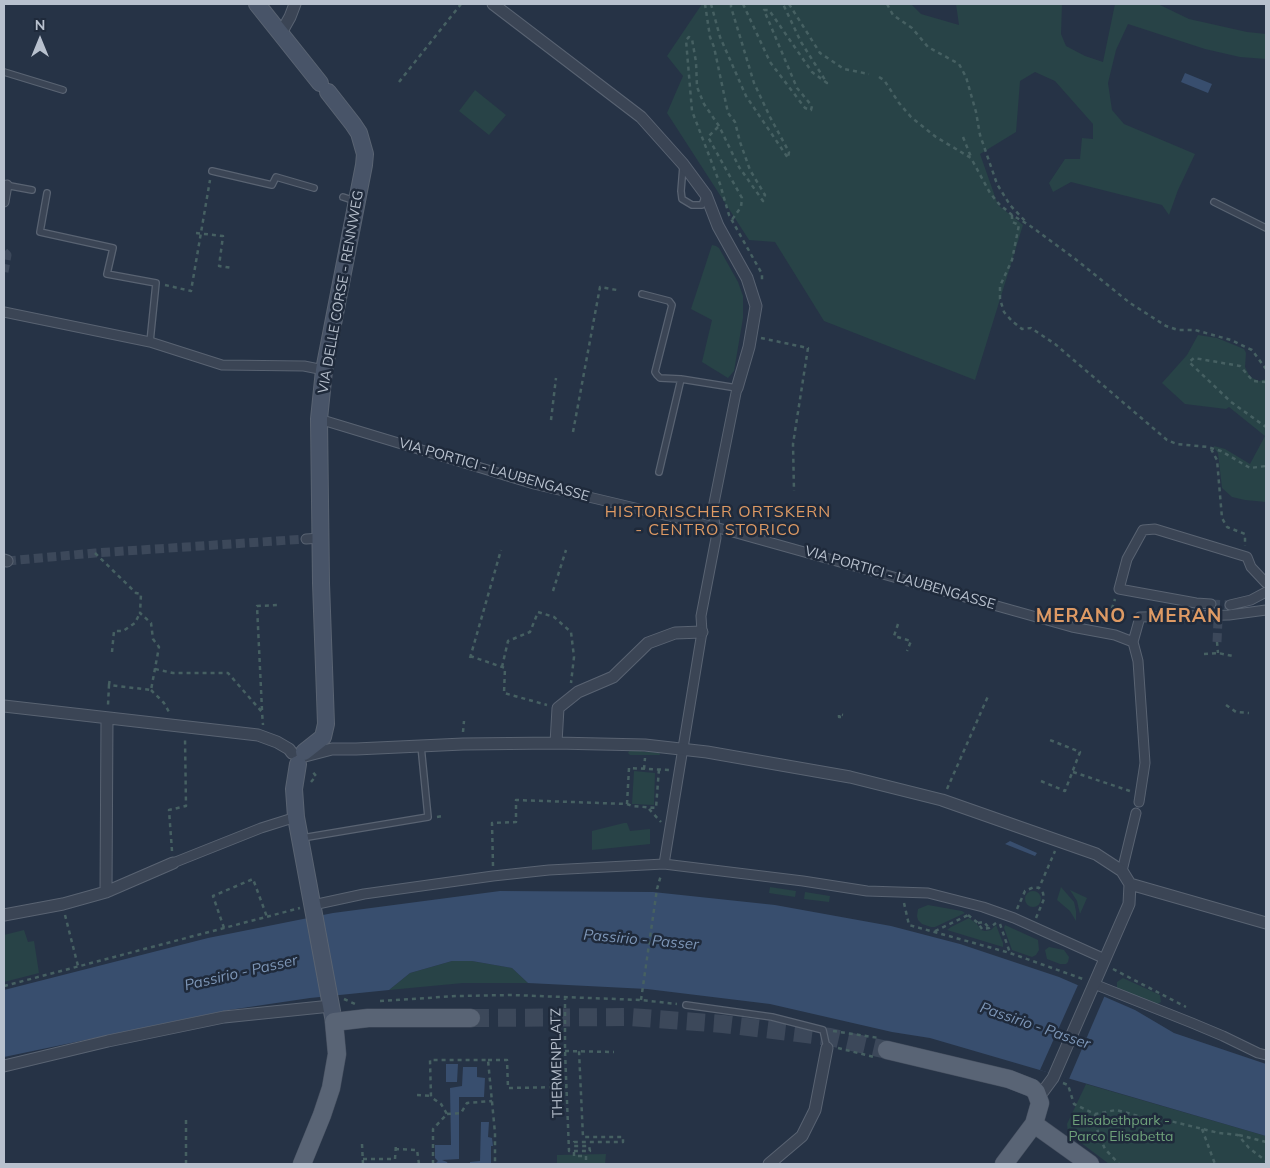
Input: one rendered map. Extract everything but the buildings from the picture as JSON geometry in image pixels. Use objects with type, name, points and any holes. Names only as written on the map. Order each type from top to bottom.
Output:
[{"type":"main road","name":"VIA DELLE CORSE - RENNWEG","points":[[257,4],[353,124],[365,154],[364,165],[350,199],[324,370],[319,420],[313,538],[326,724],[322,737],[300,756]]},
{"type":"main road","points":[[300,756],[294,789],[296,817],[334,1006],[337,1054],[333,1081],[322,1115],[302,1164]]},
{"type":"main road","points":[[334,1006],[362,1018],[471,1018]]},
{"type":"main road","points":[[887,1050],[1009,1079],[1027,1086],[1036,1092],[1039,1097],[1039,1109],[1034,1124],[1004,1164]]},
{"type":"main road","points":[[1034,1124],[1090,1164]]},
{"type":"street","points":[[281,33],[295,4]]},
{"type":"street","points":[[493,4],[641,117],[683,164],[706,196],[718,226],[747,278],[756,306],[750,347],[737,388],[713,508],[716,538],[701,616],[702,632],[664,864]]},
{"type":"street","points":[[4,202],[5,185]]},
{"type":"street","points":[[4,312],[150,342],[222,365],[304,366],[324,370]]},
{"type":"street","name":"VIA PORTICI - LAUBENGASSE","points":[[319,420],[534,484],[715,527],[1072,627],[1105,633],[1133,642]]},
{"type":"street","points":[[1211,604],[1119,589],[1127,559],[1143,530],[1155,529],[1247,556],[1251,567],[1266,584]]},
{"type":"street","points":[[1230,605],[1251,600],[1266,592]]},
{"type":"street","points":[[1140,798],[1145,763],[1138,661],[1133,642],[1140,617],[1229,615],[1266,610]]},
{"type":"street","points":[[556,743],[558,708],[578,692],[613,677],[648,643],[675,633],[702,632]]},
{"type":"street","points":[[4,706],[263,736],[300,756],[332,748],[356,749],[463,744],[556,743],[645,745],[683,749],[850,777],[942,800],[1096,854],[1122,871],[1130,884],[1130,904],[1054,1077],[1039,1097]]},
{"type":"street","points":[[106,892],[107,718]]},
{"type":"street","points":[[1122,871],[1134,839],[1136,813]]},
{"type":"street","points":[[4,915],[62,904],[106,892],[261,828],[296,817]]},
{"type":"street","points":[[314,909],[364,894],[493,876],[549,870],[664,864],[867,891],[928,892],[1014,918],[1104,961]]},
{"type":"street","points":[[1130,884],[1266,922]]},
{"type":"street","points":[[1093,985],[1266,1055]]},
{"type":"street","points":[[4,1066],[108,1041],[224,1017],[334,1006]]},
{"type":"street","points":[[769,1164],[802,1136],[814,1110],[827,1048]]},
{"type":"lane","points":[[4,72],[63,90]]},
{"type":"lane","points":[[683,164],[682,199],[692,205],[702,205],[706,196]]},
{"type":"lane","points":[[212,171],[272,185],[276,177],[314,188]]},
{"type":"lane","points":[[5,185],[32,190]]},
{"type":"lane","points":[[47,193],[40,232],[113,248],[107,274],[156,283],[150,342]]},
{"type":"lane","points":[[1214,202],[1266,228]]},
{"type":"lane","points":[[642,294],[669,301],[672,305],[656,372],[660,378],[681,379],[737,388]]},
{"type":"lane","points":[[659,472],[681,379]]},
{"type":"lane","points":[[299,838],[428,818],[421,746]]},
{"type":"lane","points":[[686,1005],[772,1017],[824,1030],[827,1048]]},
{"type":"path","points":[[399,82],[461,4]]},
{"type":"path","points":[[705,4],[710,37],[714,47],[728,113],[735,122],[750,170],[765,195],[763,201],[739,167],[719,126],[704,104],[697,87],[696,62],[692,40],[689,36],[686,40],[692,111],[732,221],[762,274],[762,284],[756,306]]},
{"type":"path","points":[[711,4],[720,38],[746,96],[788,158],[789,152],[754,82],[731,4]]},
{"type":"path","points":[[743,4],[770,62],[805,108],[811,110],[812,106],[797,88],[764,10],[769,10],[812,72],[827,82],[801,42],[783,4]]},
{"type":"path","points":[[789,4],[820,53],[844,69],[869,74]]},
{"type":"path","points":[[887,4],[893,15],[912,28],[928,47],[959,64],[966,77],[976,112],[980,135],[997,184],[1010,205],[1029,225]]},
{"type":"path","points":[[879,77],[884,80],[899,104],[911,116],[936,137],[971,158]]},
{"type":"path","points":[[719,126],[708,137],[742,198],[741,207],[732,221]]},
{"type":"path","points":[[963,137],[971,158],[990,193],[998,204],[1012,215],[1029,225],[1104,281],[1130,303],[1166,326],[1178,330],[1195,330],[1231,340],[1252,350],[1266,369]]},
{"type":"path","points":[[156,283],[191,291],[212,171]]},
{"type":"path","points":[[1012,215],[1012,222],[1019,225],[1012,260],[1000,286],[1000,299],[1004,312],[1012,321],[1022,329],[1031,328],[1055,344],[1167,440],[1177,444],[1208,447],[1221,451],[1250,468],[1266,466]]},
{"type":"path","points":[[196,233],[223,236],[219,266],[232,268]]},
{"type":"path","points":[[573,432],[600,287],[617,290]]},
{"type":"path","points":[[751,336],[808,348],[793,444],[794,491]]},
{"type":"path","points":[[1266,382],[1253,381],[1240,366],[1194,358],[1189,362],[1231,402],[1266,427]]},
{"type":"path","points":[[551,420],[556,378]]},
{"type":"path","points":[[1208,447],[1213,451],[1217,460],[1222,518],[1227,527],[1245,534],[1245,552]]},
{"type":"path","points":[[501,550],[470,657],[505,668],[504,693],[558,708]]},
{"type":"path","points":[[553,590],[566,550]]},
{"type":"path","points":[[95,553],[136,594],[141,594],[140,613],[135,623],[123,631],[114,631],[112,652]]},
{"type":"path","points":[[1105,633],[1116,598]]},
{"type":"path","points":[[263,736],[257,606],[279,605]]},
{"type":"path","points":[[502,667],[508,641],[530,632],[538,612],[547,613],[571,632],[574,657],[569,699]]},
{"type":"path","points":[[140,613],[151,623],[153,640],[158,647],[151,690]]},
{"type":"path","points":[[898,624],[894,636],[910,641],[907,651]]},
{"type":"path","points":[[1217,642],[1218,653]]},
{"type":"path","points":[[1204,654],[1218,653],[1233,656]]},
{"type":"path","points":[[155,669],[173,673],[228,673],[262,712]]},
{"type":"path","points":[[107,718],[110,678]]},
{"type":"path","points":[[109,685],[151,690],[164,704],[170,714],[171,725]]},
{"type":"path","points":[[942,800],[989,694]]},
{"type":"path","points":[[1226,705],[1236,712],[1249,713]]},
{"type":"path","points":[[172,864],[169,810],[186,806],[184,726]]},
{"type":"path","points":[[1040,780],[1065,791],[1080,752],[1050,740]]},
{"type":"path","points":[[644,769],[645,758]]},
{"type":"path","points":[[493,876],[492,823],[516,822],[516,800],[627,804],[656,808],[659,769],[629,768],[627,804]]},
{"type":"path","points":[[1073,772],[1140,798]]},
{"type":"path","points":[[1039,888],[1052,859]]},
{"type":"path","points":[[224,928],[213,896],[252,878],[266,917]]},
{"type":"path","points":[[1014,918],[1025,891],[1034,887],[1039,888],[1043,892],[1043,904],[1032,926]]},
{"type":"path","points":[[641,1000],[658,889]]},
{"type":"path","points":[[902,892],[908,925],[1010,953],[1093,985]]},
{"type":"path","points":[[62,904],[78,966]]},
{"type":"path","points":[[935,932],[982,907]]},
{"type":"path","points":[[4,986],[266,917],[314,909]]},
{"type":"path","points":[[968,915],[978,922],[982,929],[989,928],[999,921],[1010,953]]},
{"type":"path","points":[[978,922],[984,922],[989,928]]},
{"type":"path","points":[[1104,961],[1190,1010]]},
{"type":"path","points":[[379,1002],[457,996],[566,996],[641,1000],[686,1005]]},
{"type":"path","name":"THERMENPLATZ","points":[[566,996],[565,1051],[569,1151],[574,1152]]},
{"type":"path","points":[[334,1006],[362,1003]]},
{"type":"path","points":[[565,1051],[614,1052]]},
{"type":"path","points":[[579,1052],[583,1137],[623,1137],[623,1142],[574,1142],[574,1146],[589,1146],[590,1151],[574,1152],[574,1156],[586,1156],[586,1164]]},
{"type":"path","points":[[431,1096],[430,1060],[507,1060],[508,1088],[567,1087]]},
{"type":"path","points":[[488,1060],[495,1133],[495,1164]]},
{"type":"path","points":[[1068,1085],[1074,1104],[1095,1114],[1116,1110],[1154,1120],[1170,1121],[1219,1134],[1238,1135],[1266,1142]]},
{"type":"path","points":[[417,1095],[431,1096],[441,1104],[447,1114]]},
{"type":"path","points":[[433,1164],[434,1129],[447,1114],[461,1113],[467,1103],[492,1101]]},
{"type":"path","points":[[1095,1114],[1098,1134],[1105,1149],[1118,1164]]},
{"type":"path","points":[[186,1120],[186,1164]]},
{"type":"path","points":[[1202,1129],[1215,1164]]},
{"type":"path","points":[[1238,1135],[1249,1148],[1266,1161]]},
{"type":"path","points":[[362,1144],[363,1164]]},
{"type":"path","points":[[363,1159],[395,1159],[396,1144]]},
{"type":"path","points":[[396,1149],[417,1150],[419,1164]]},
{"type":"green space","points":[[702,4],[911,4],[921,14],[959,25],[956,4],[1062,4],[1061,34],[1066,46],[1085,56],[1103,62],[1115,4],[1158,4],[1189,19],[1247,32],[1266,34],[1266,59],[1240,57],[1205,49],[1128,24],[1116,50],[1108,83],[1112,110],[1124,124],[1195,154],[1178,190],[1169,215],[1162,205],[1071,182],[1053,192],[1049,183],[1065,159],[1080,159],[1082,138],[1093,139],[1093,124],[1055,81],[1035,72],[1020,81],[1016,132],[980,154],[998,205],[1023,225],[975,380],[824,321],[775,242],[749,240],[667,113],[683,76],[667,56]]},
{"type":"green space","points":[[475,90],[506,115],[489,135],[459,111]]},
{"type":"green space","points":[[712,245],[719,248],[738,282],[743,296],[743,318],[734,371],[728,378],[702,362],[712,320],[691,309]]},
{"type":"green space","points":[[1198,335],[1217,338],[1244,349],[1246,353],[1245,367],[1250,377],[1259,381],[1266,379],[1266,502],[1232,497],[1222,488],[1218,453],[1214,448],[1214,446],[1225,449],[1250,464],[1265,436],[1229,407],[1226,409],[1185,404],[1162,383],[1187,355]]},
{"type":"green space","points":[[630,749],[646,752],[653,750],[659,752],[660,755],[630,755],[628,753]]},
{"type":"green space","points":[[634,771],[655,773],[654,805],[632,804]]},
{"type":"green space","points":[[627,823],[630,831],[650,829],[650,844],[592,850],[592,831]]},
{"type":"green space","points":[[770,887],[796,891],[795,897],[769,893]]},
{"type":"green space","points":[[1061,887],[1074,902],[1076,921],[1070,911],[1057,900]]},
{"type":"green space","points":[[1070,890],[1087,898],[1080,914],[1077,901]]},
{"type":"green space","points":[[1033,891],[1041,899],[1033,907],[1025,899]]},
{"type":"green space","points":[[805,892],[830,896],[829,902],[804,899]]},
{"type":"green space","points":[[928,905],[965,913],[935,927],[931,927],[922,924],[917,916],[918,909]]},
{"type":"green space","points":[[969,918],[981,930],[991,930],[996,925],[1003,947],[947,930]]},
{"type":"green space","points":[[1005,925],[1038,940],[1039,950],[1036,955],[1032,957],[1012,950],[1004,928]]},
{"type":"green space","points":[[24,930],[28,942],[34,941],[39,973],[4,982],[4,935]]},
{"type":"green space","points":[[1049,947],[1064,950],[1069,957],[1068,962],[1060,964],[1047,959],[1045,950]]},
{"type":"green space","points":[[452,961],[472,961],[512,968],[528,983],[463,983],[389,990],[410,973]]},
{"type":"green space","points":[[1123,978],[1160,995],[1161,1002],[1156,1005],[1119,990],[1117,982]]},
{"type":"green space","name":"Elisabethpark - Parco Elisabetta","points":[[1086,1084],[1266,1136],[1266,1164],[1109,1164],[1068,1133],[1067,1124]]},
{"type":"green space","points":[[606,1154],[605,1164],[557,1164],[557,1155]]},
{"type":"water","points":[[1185,73],[1212,84],[1208,93],[1181,82]]},
{"type":"water","points":[[1010,841],[1037,853],[1035,856],[1005,844]]},
{"type":"water","name":"Passirio - Passer","points":[[500,891],[653,892],[775,905],[891,926],[960,944],[1059,977],[1135,1010],[1174,1033],[1266,1064],[1266,1136],[930,1038],[892,1032],[770,1004],[647,989],[528,983],[512,968],[472,961],[452,961],[410,973],[389,990],[310,998],[229,1010],[4,1057],[4,990],[208,938],[333,913]]},
{"type":"water","points":[[446,1064],[458,1064],[457,1082],[446,1082]]},
{"type":"water","points":[[463,1067],[477,1067],[477,1077],[485,1078],[484,1097],[459,1097],[459,1159],[442,1160],[448,1164],[435,1164],[438,1161],[435,1158],[435,1145],[451,1145],[450,1088],[462,1086]]},
{"type":"water","points":[[481,1122],[489,1122],[488,1137],[492,1138],[493,1146],[491,1146],[491,1163],[470,1164],[470,1162],[480,1161]]},
{"type":"pier","points":[[1078,985],[1105,995],[1069,1079],[1040,1070]]},
{"type":"tunnel","points":[[4,252],[7,255],[4,272]]},
{"type":"tunnel","points":[[7,561],[95,553],[306,539]]},
{"type":"tunnel","points":[[1211,604],[1230,605]]},
{"type":"tunnel","points":[[1217,642],[1218,620]]},
{"type":"tunnel","points":[[471,1018],[630,1017],[723,1024],[830,1037],[887,1050]]},
{"type":"district","name":"HISTORISCHER ORTSKERN - CENTRO STORICO","points":[[718,521]]},
{"type":"district","name":"MERANO - MERAN","points":[[1129,616]]}]
